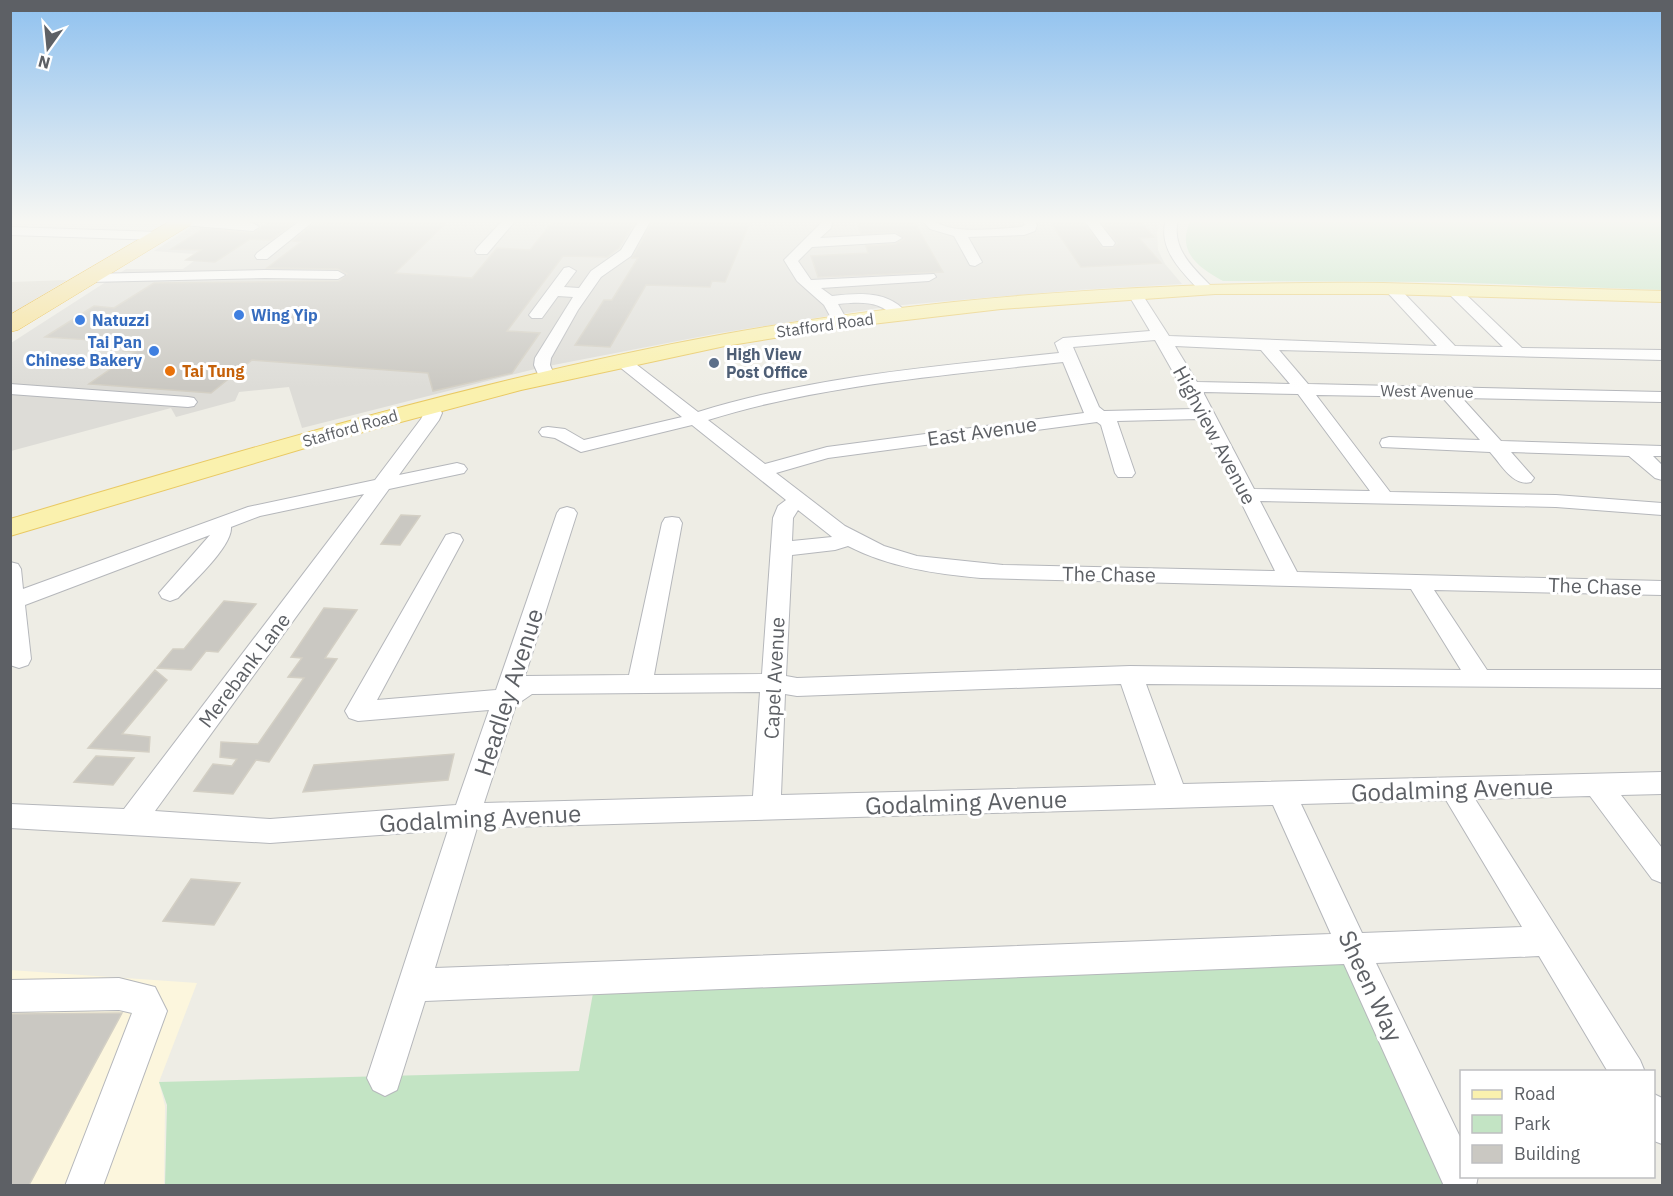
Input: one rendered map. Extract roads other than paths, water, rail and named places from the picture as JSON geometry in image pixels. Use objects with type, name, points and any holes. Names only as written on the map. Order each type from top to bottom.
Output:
[{"type":"highway","points":[[10,326],[93,276]]},
{"type":"main road","name":"Stafford Road","points":[[10,528],[181,476],[430,406],[622,361],[840,322],[1206,289],[1452,290],[1662,297]]},
{"type":"street","points":[[89,278],[185,276]]},
{"type":"street","points":[[537,315],[565,276]]},
{"type":"street","points":[[547,377],[542,365],[546,351],[595,276]]},
{"type":"street","points":[[800,276],[829,301],[840,322]]},
{"type":"street","points":[[1195,276],[1206,289]]},
{"type":"street","points":[[808,285],[929,277]]},
{"type":"street","points":[[1392,289],[1450,350]]},
{"type":"street","points":[[1452,290],[1516,351]]},
{"type":"street","points":[[554,291],[584,293]]},
{"type":"street","name":"Highview Avenue","points":[[1135,294],[1192,387],[1289,578]]},
{"type":"street","points":[[829,301],[877,300],[893,304],[900,315]]},
{"type":"street","points":[[1125,473],[1109,422],[1091,410],[1063,343],[1162,338],[1266,345],[1662,355]]},
{"type":"street","points":[[1266,345],[1302,388],[1384,497]]},
{"type":"street","points":[[548,432],[560,433],[581,446],[693,419],[748,402],[795,393],[984,365],[1068,357]]},
{"type":"street","name":"The Chase","points":[[622,361],[693,419],[849,538],[896,558],[953,569],[1013,572],[1662,588]]},
{"type":"street","name":"West Avenue","points":[[1192,387],[1662,397]]},
{"type":"street","points":[[10,388],[188,402]]},
{"type":"street","points":[[1446,391],[1524,478]]},
{"type":"street","name":"Merebank Lane","points":[[131,822],[430,420],[433,413],[430,406]]},
{"type":"street","name":"East Avenue","points":[[760,471],[827,453],[1099,416],[1206,414]]},
{"type":"street","points":[[1389,443],[1662,451]]},
{"type":"street","points":[[1634,450],[1662,474]]},
{"type":"street","points":[[13,609],[255,511],[457,469]]},
{"type":"street","points":[[1248,495],[1556,501],[1662,508]]},
{"type":"street","name":"Capel Avenue","points":[[766,807],[783,512],[798,500]]},
{"type":"street","name":"Headley Avenue","points":[[385,1078],[466,816],[567,513]]},
{"type":"street","points":[[640,683],[672,523]]},
{"type":"street","points":[[170,593],[215,544],[221,534],[220,525]]},
{"type":"street","points":[[782,549],[835,543],[849,538]]},
{"type":"street","points":[[453,540],[358,711],[506,699],[527,685],[774,683],[797,687],[1130,675],[1480,680],[1662,679]]},
{"type":"street","points":[[10,569],[19,659]]},
{"type":"street","points":[[1417,581],[1480,680]]},
{"type":"street","points":[[1130,675],[1174,796]]},
{"type":"street","name":"Godalming Avenue","points":[[131,822],[270,831],[466,816],[1662,783]]},
{"type":"street","points":[[1597,785],[1662,870]]},
{"type":"street","points":[[1454,789],[1627,1070]]},
{"type":"street","name":"Sheen Way","points":[[1282,794],[1460,1179]]},
{"type":"street","points":[[10,816],[131,822]]},
{"type":"street","points":[[412,985],[1547,941]]},
{"type":"street","points":[[10,996],[119,994],[143,999],[150,1011],[84,1185]]},
{"type":"place","name":"Wing Yip","points":[[239,315]]},
{"type":"place","name":"Natuzzi","points":[[80,320]]},
{"type":"place","name":"Tai Pan Chinese Bakery","points":[[154,351]]},
{"type":"place","name":"High View Post Office","points":[[714,363]]},
{"type":"place","name":"Tai Tung","points":[[170,371]]}]
